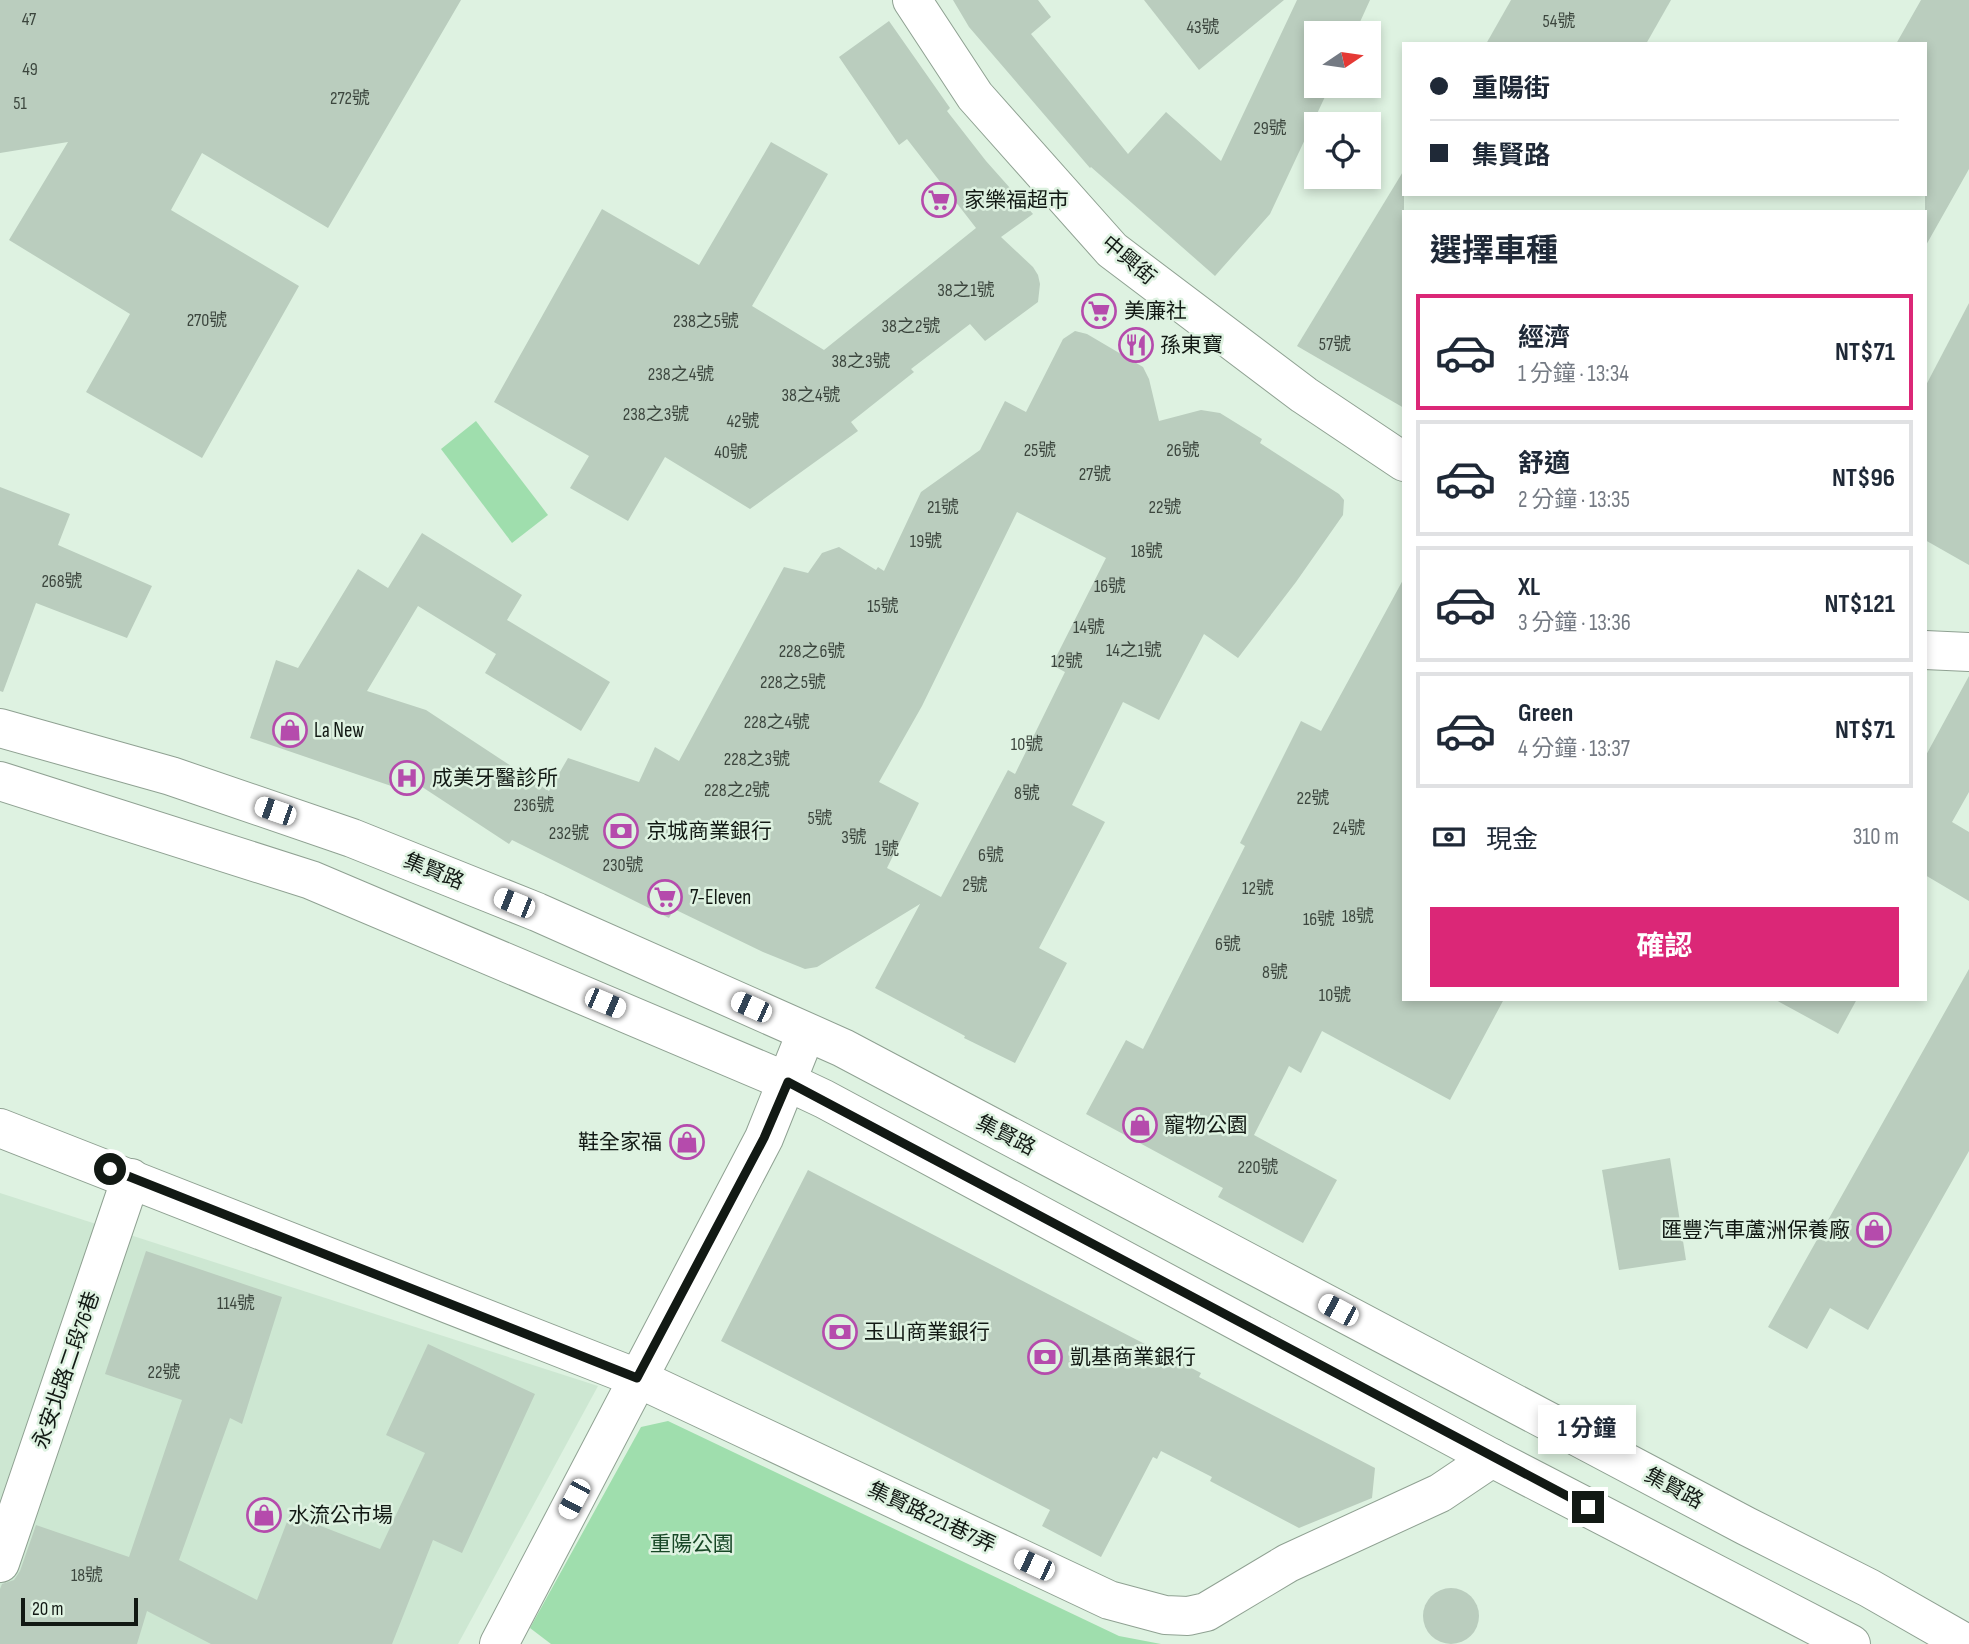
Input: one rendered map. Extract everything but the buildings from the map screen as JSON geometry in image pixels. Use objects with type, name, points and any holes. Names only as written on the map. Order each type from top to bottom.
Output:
[{"type":"main road","name":"中興街","points":[[912,0],[975,96],[1112,250],[1304,395],[1402,461]]},
{"type":"main road","points":[[1927,650],[1969,652]]},
{"type":"main road","name":"集賢路","points":[[0,728],[171,776],[352,838],[537,912],[843,1048],[1746,1526],[1869,1588],[1967,1644]]},
{"type":"main road","points":[[0,781],[311,880],[788,1082],[1492,1458],[1851,1644]]},
{"type":"main road","points":[[499,1644],[764,1138],[806,1033]]},
{"type":"main road","name":"集賢路221巷7弄","points":[[0,1128],[637,1378],[1109,1600],[1165,1615],[1188,1616],[1206,1612],[1288,1563],[1440,1493],[1492,1458]]},
{"type":"main road","name":"永安北路二段76巷","points":[[0,1563],[131,1178]]},
{"type":"shaded area","name":"水流公市場","points":[[0,1193],[598,1386],[458,1644],[0,1644]]},
{"type":"green space","points":[[476,421],[548,515],[512,543],[441,449]]},
{"type":"green space","name":"重陽公園","points":[[668,1421],[1119,1636],[1161,1644],[551,1644],[530,1628],[641,1427]]},
{"type":"place","name":"家樂福超市","points":[[939,200]]},
{"type":"place","name":"美廉社","points":[[1099,311]]},
{"type":"place","name":"孫東寶","points":[[1136,345]]},
{"type":"place","name":"La New","points":[[290,730]]},
{"type":"place","name":"成美牙醫診所","points":[[407,778]]},
{"type":"place","name":"京城商業銀行","points":[[621,831]]},
{"type":"place","name":"7-Eleven","points":[[665,897]]},
{"type":"place","name":"寵物公園","points":[[1140,1125]]},
{"type":"place","name":"鞋全家福","points":[[687,1142]]},
{"type":"place","name":"匯豐汽車蘆洲保養廠","points":[[1874,1230]]},
{"type":"place","name":"玉山商業銀行","points":[[840,1332]]},
{"type":"place","name":"凱基商業銀行","points":[[1045,1357]]},
{"type":"place","name":"水流公市場","points":[[264,1515]]},
{"type":"route","points":[[110,1169],[637,1378],[764,1138],[788,1082],[1588,1507]]}]
